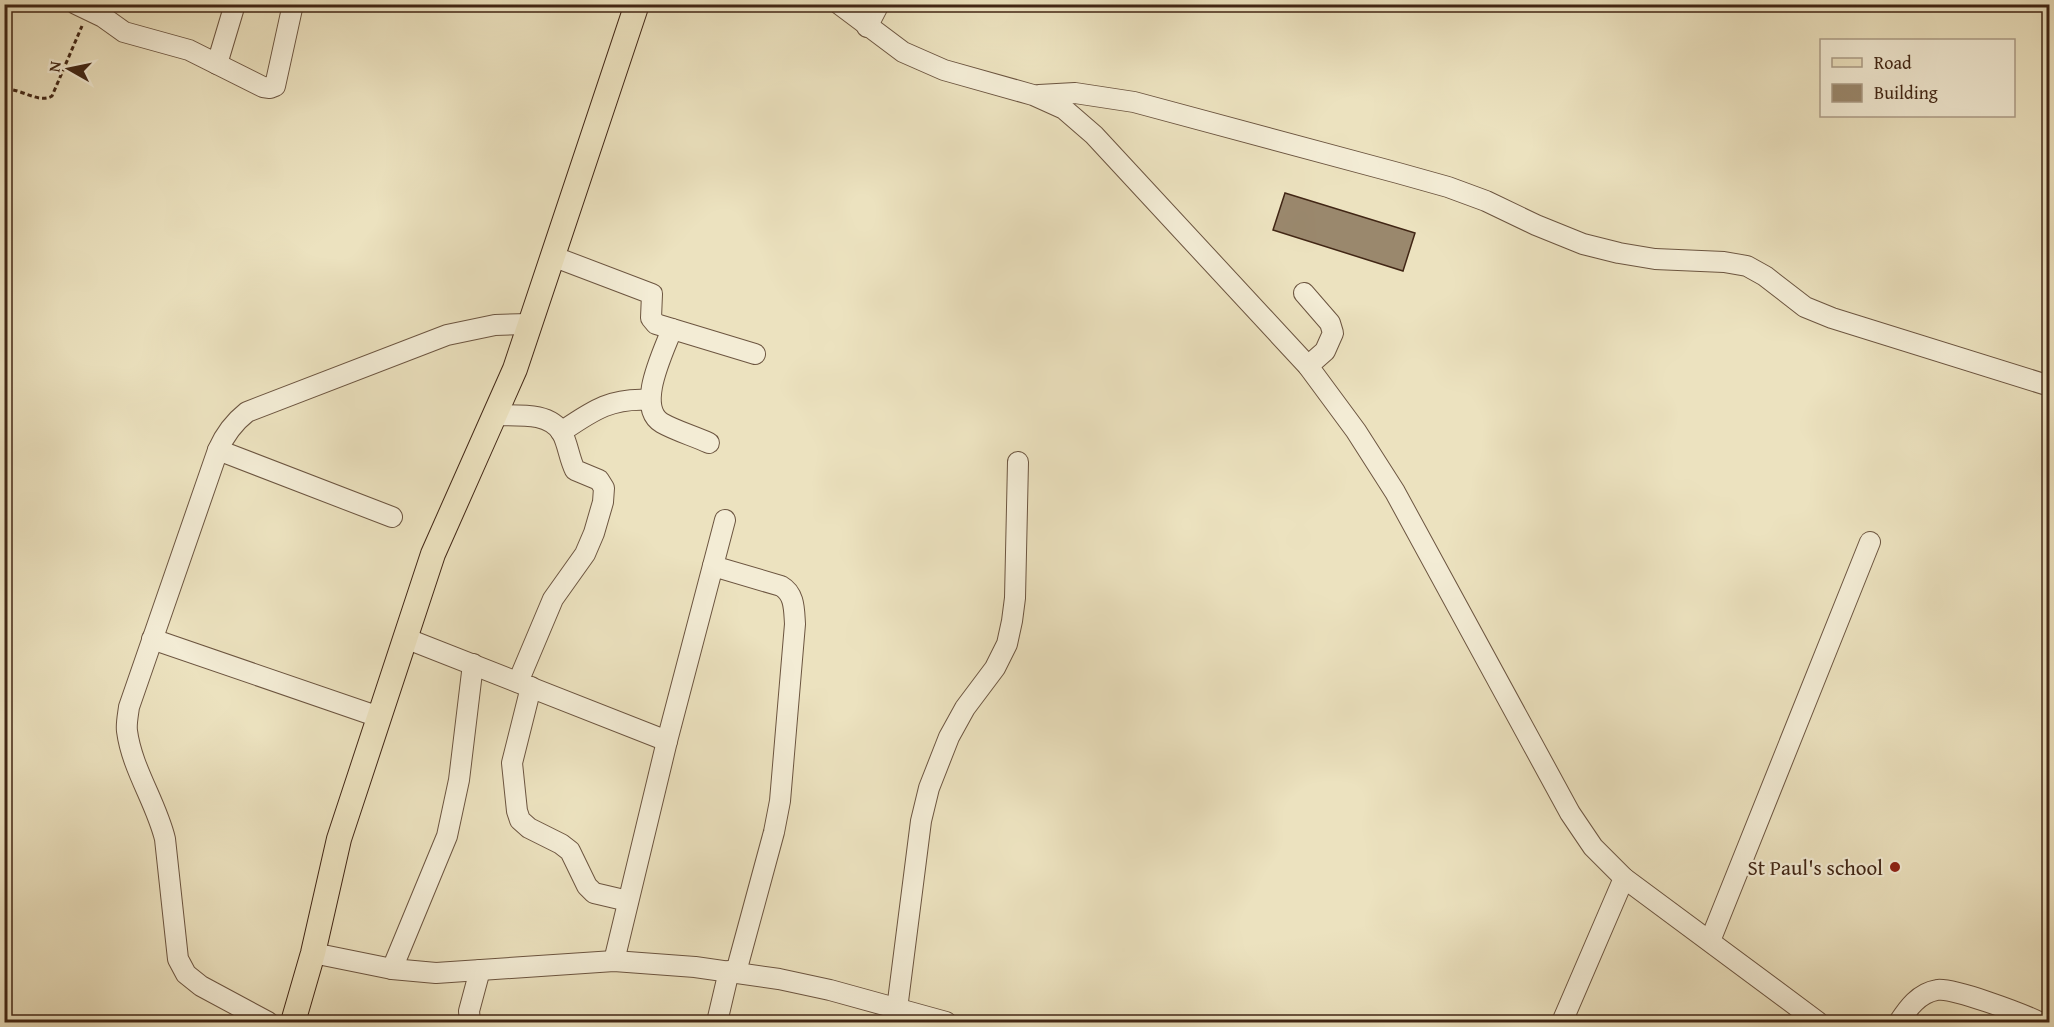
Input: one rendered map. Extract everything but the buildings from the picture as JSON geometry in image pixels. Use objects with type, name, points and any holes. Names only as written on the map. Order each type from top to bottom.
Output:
[{"type":"main road","points":[[292,1023],[313,953],[339,839],[433,554],[515,369],[637,4]]},
{"type":"street","points":[[218,64],[235,4]]},
{"type":"street","points":[[94,9],[124,32],[189,50],[263,87],[270,88],[275,86],[293,4]]},
{"type":"street","points":[[839,4],[903,52],[944,70],[1033,95],[1064,109],[1094,135],[1308,366],[1345,414],[1395,492],[1570,813],[1593,847],[1624,878],[1818,1023]]},
{"type":"street","points":[[867,27],[879,4]]},
{"type":"street","points":[[1033,95],[1084,94],[1134,102],[1181,114],[1448,187],[1486,201],[1583,244],[1619,253],[1655,259],[1725,262],[1747,266],[1765,276],[1805,307],[1832,318],[2049,386]]},
{"type":"street","points":[[552,256],[652,294],[651,318],[656,324],[755,354]]},
{"type":"street","points":[[1304,293],[1330,323],[1333,333],[1325,351],[1308,366]]},
{"type":"street","points":[[268,1023],[201,987],[186,974],[178,959],[165,839],[160,820],[137,766],[126,729],[129,707],[218,450],[225,434],[247,412],[447,335],[495,325],[529,324]]},
{"type":"street","points":[[672,329],[652,386],[651,413],[660,422],[709,443]]},
{"type":"street","points":[[561,432],[606,405],[632,399],[650,400]]},
{"type":"street","points":[[495,415],[539,417],[552,422],[561,432],[575,470],[598,480],[604,488],[603,502],[594,533],[585,554],[552,599],[525,684],[514,748],[512,779],[520,820],[529,828],[570,851],[587,886],[594,893],[603,897],[628,901]]},
{"type":"street","points":[[218,450],[392,517]]},
{"type":"street","points":[[897,1009],[921,821],[929,788],[949,737],[964,708],[995,668],[1007,644],[1015,598],[1018,462]]},
{"type":"street","points":[[614,961],[667,741],[725,519]]},
{"type":"street","points":[[1710,941],[1870,542]]},
{"type":"street","points":[[713,566],[787,589],[792,596],[795,624],[780,801],[774,832],[717,1023]]},
{"type":"street","points":[[405,638],[667,741]]},
{"type":"street","points":[[152,639],[379,717]]},
{"type":"street","points":[[392,969],[447,836],[459,780],[473,664]]},
{"type":"street","points":[[1562,1023],[1624,878]]},
{"type":"street","points":[[313,953],[392,969],[436,973],[614,961],[733,972],[779,979],[946,1023]]},
{"type":"street","points":[[470,1023],[469,1011],[480,970]]},
{"type":"street","points":[[1899,1023],[1907,1009],[1920,996],[1938,990],[1956,992],[2039,1023]]},
{"type":"path","points":[[4,101],[8,93],[13,90],[41,99],[52,96],[94,9]]},
{"type":"place","name":"St Paul's school","points":[[1895,867]]}]
